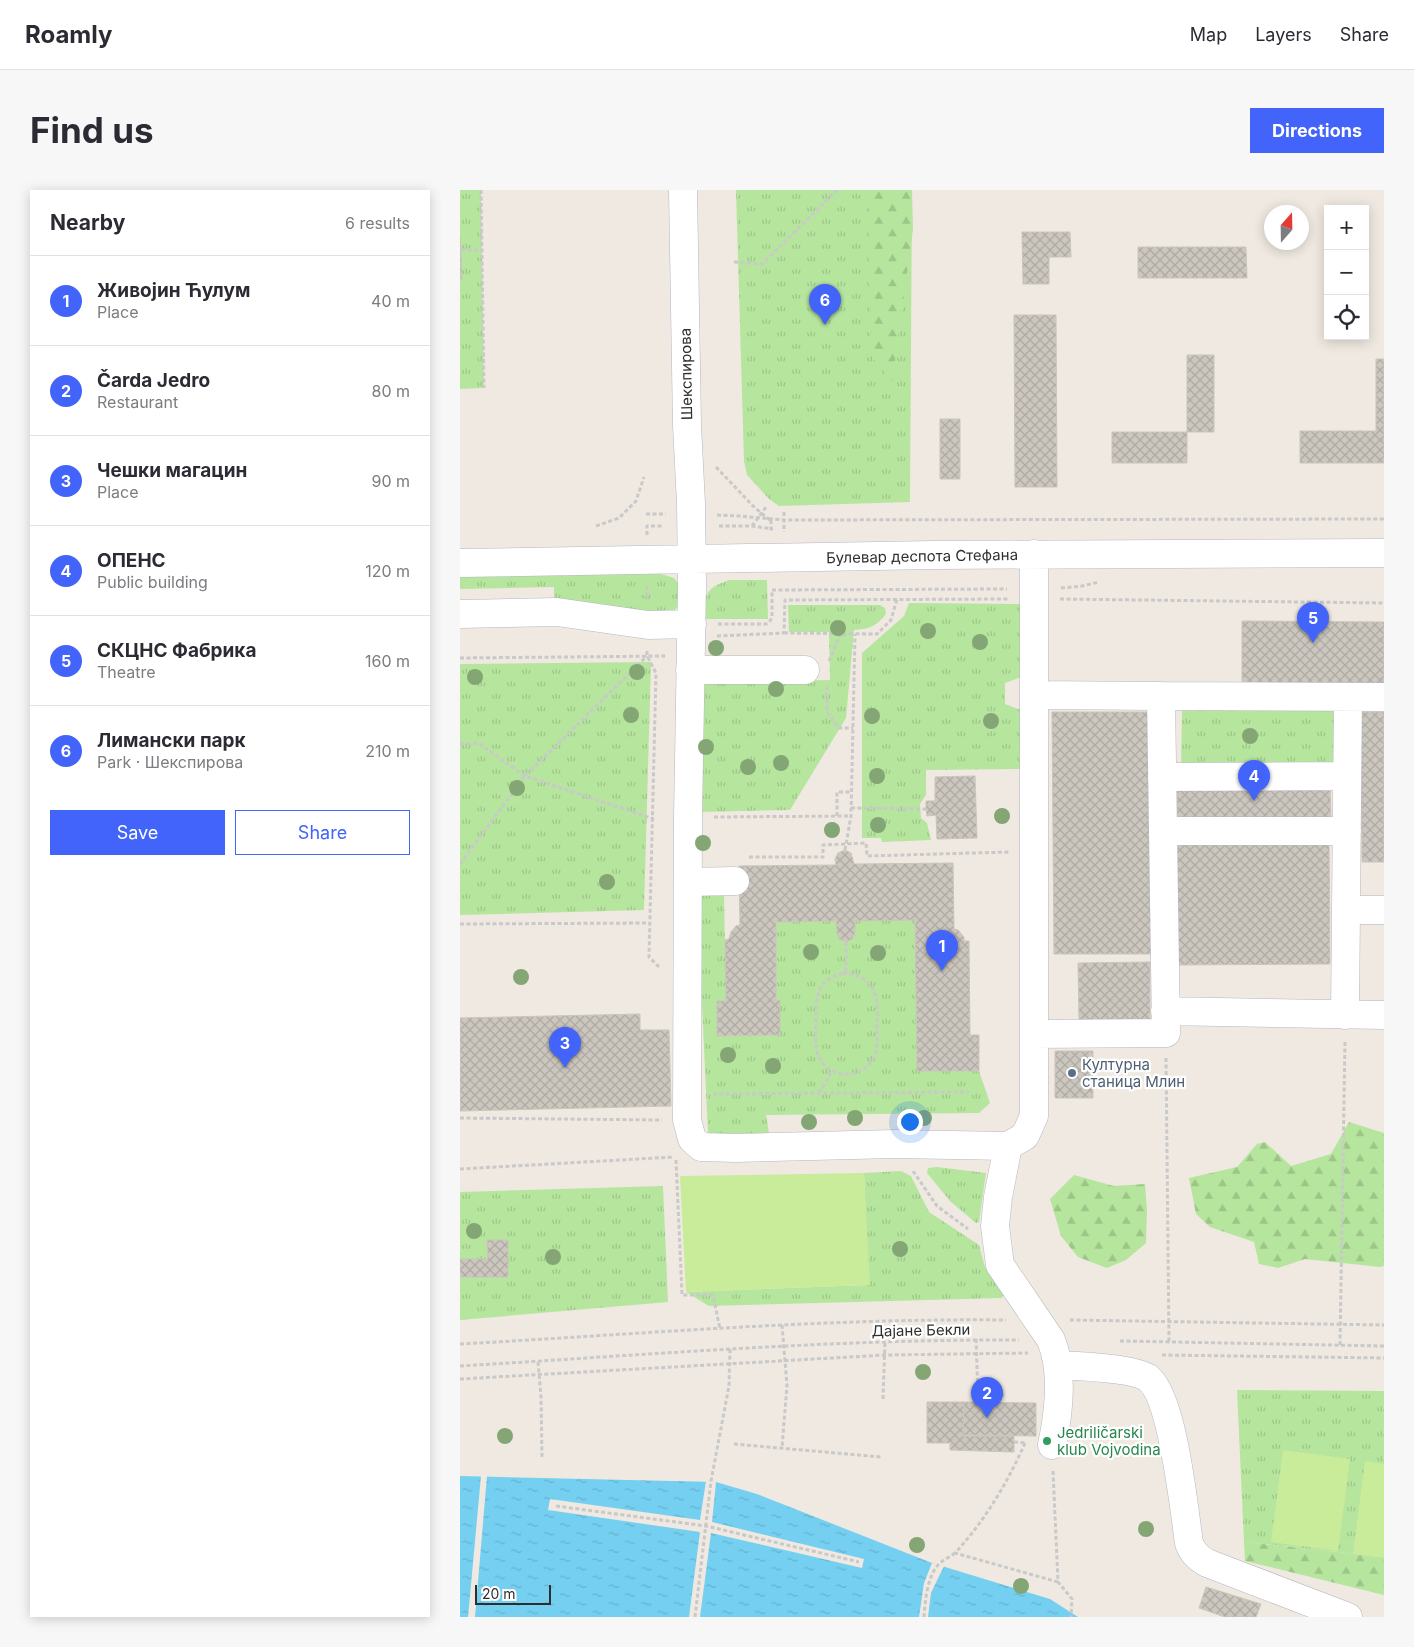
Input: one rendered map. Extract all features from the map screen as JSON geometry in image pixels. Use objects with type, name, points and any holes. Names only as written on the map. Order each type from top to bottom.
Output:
[{"type":"street","name":"Шекспирова","points":[[684,190],[692,624],[681,663],[688,818],[687,1107]]},
{"type":"street","name":"Булевар деспота Стефана","points":[[460,563],[1034,554],[1384,554]]},
{"type":"street","points":[[687,1107],[692,1139],[701,1147],[736,1148],[895,1144],[1008,1146],[1024,1136],[1034,1116],[1034,554]]},
{"type":"street","points":[[460,614],[556,612],[648,625],[692,624]]},
{"type":"street","points":[[681,663],[820,672]]},
{"type":"street","points":[[1034,695],[1384,696]]},
{"type":"street","points":[[1161,696],[1166,1022]]},
{"type":"street","points":[[1345,1014],[1348,697]]},
{"type":"street","points":[[1162,777],[1347,776]]},
{"type":"street","points":[[1163,831],[1347,831]]},
{"type":"street","points":[[688,882],[735,881]]},
{"type":"street","points":[[1346,910],[1384,910]]},
{"type":"street","points":[[1034,1034],[1166,1022],[1345,1014],[1384,1015]]},
{"type":"street","points":[[1008,1146],[998,1197],[995,1226],[997,1249],[1000,1265],[1051,1345],[1057,1420],[1052,1445]]},
{"type":"street","points":[[1051,1345],[1122,1371],[1147,1378],[1158,1389],[1174,1439],[1189,1543],[1197,1557],[1215,1566],[1348,1617]]},
{"type":"path","points":[[481,190],[484,388]]},
{"type":"path","points":[[734,262],[762,264],[837,190]]},
{"type":"path","points":[[461,250],[482,250]]},
{"type":"path","points":[[715,465],[720,473],[761,513],[771,520],[1384,519]]},
{"type":"path","points":[[596,526],[618,518],[636,501],[644,478]]},
{"type":"path","points":[[752,526],[766,506]]},
{"type":"path","points":[[784,512],[784,537]]},
{"type":"path","points":[[460,864],[525,776],[647,656],[647,526],[665,526]]},
{"type":"path","points":[[719,526],[752,526],[784,530]]},
{"type":"path","points":[[785,584],[785,600]]},
{"type":"path","points":[[784,633],[877,634],[891,620],[897,600]]},
{"type":"path","points":[[841,633],[820,672],[827,711],[838,728],[853,728]]},
{"type":"path","points":[[845,850],[851,816],[850,792],[855,634]]},
{"type":"path","points":[[460,658],[647,656],[681,663]]},
{"type":"path","points":[[460,744],[478,743],[525,776],[654,819]]},
{"type":"path","points":[[837,816],[837,792],[850,792]]},
{"type":"path","points":[[851,808],[926,809]]},
{"type":"path","points":[[688,818],[851,816]]},
{"type":"path","points":[[735,881],[735,857],[823,857],[823,845],[866,843],[867,856],[1007,852]]},
{"type":"path","points":[[460,924],[650,923]]},
{"type":"path","points":[[846,942],[846,974]]},
{"type":"path","points":[[854,974],[863,978],[871,985],[876,995],[878,1005],[876,1050],[873,1059],[867,1067],[859,1072],[840,1074],[832,1071],[824,1065],[816,1048],[816,1002],[818,991],[824,982],[833,976],[854,974]]},
{"type":"path","points":[[1340,1346],[1345,1014]]},
{"type":"path","points":[[1166,1022],[1169,1342]]},
{"type":"path","points":[[818,1094],[832,1071]]},
{"type":"path","points":[[460,1118],[687,1107],[818,1094],[970,1092]]},
{"type":"path","points":[[895,1144],[937,1206],[997,1249]]},
{"type":"path","points":[[460,1169],[676,1157],[682,1295],[713,1295],[720,1329]]},
{"type":"path","points":[[460,1344],[878,1321],[1051,1345]]},
{"type":"path","points":[[460,1379],[785,1359],[886,1354],[977,1353],[1051,1345],[1168,1321],[1384,1325]]},
{"type":"path","points":[[782,1326],[787,1385],[782,1448]]},
{"type":"path","points":[[976,1340],[978,1395],[1004,1395]]},
{"type":"path","name":"Дајане Бекли","points":[[460,1366],[885,1341],[976,1340],[1051,1345]]},
{"type":"path","points":[[884,1399],[885,1341]]},
{"type":"path","points":[[1110,1341],[1384,1346]]},
{"type":"path","points":[[695,1617],[711,1481],[729,1386],[730,1349]]},
{"type":"path","points":[[1159,1355],[1384,1358]]},
{"type":"path","points":[[538,1362],[542,1396],[542,1458]]},
{"type":"path","points":[[924,1617],[927,1592],[936,1569],[939,1564],[955,1553],[982,1519],[1013,1471],[1026,1443]]},
{"type":"path","points":[[734,1444],[881,1457]]},
{"type":"path","points":[[1052,1445],[1058,1582]]},
{"type":"path","points":[[556,1506],[706,1526],[860,1562]]},
{"type":"path","points":[[955,1553],[1058,1582],[1072,1599],[1071,1617]]},
{"type":"green space","points":[[460,190],[481,190],[484,388],[460,389]]},
{"type":"green space","points":[[736,190],[912,190],[910,502],[779,506],[769,499],[747,475],[744,461]]},
{"type":"green space","points":[[871,190],[912,190],[913,229],[892,382],[868,352],[872,322],[868,287],[867,196]]},
{"type":"green space","points":[[661,574],[674,578],[682,588],[681,603],[672,613],[661,616],[554,606],[554,587],[460,589],[460,575]]},
{"type":"green space","points":[[729,580],[767,580],[768,619],[704,619],[708,593],[715,586]]},
{"type":"green space","points":[[909,603],[1027,604],[1021,677],[1005,683],[1005,704],[1021,710],[1020,769],[926,770],[926,795],[920,804],[921,818],[927,823],[931,840],[882,842],[881,838],[862,838],[862,653],[904,616]]},
{"type":"green space","points":[[788,605],[880,605],[885,608],[886,614],[872,626],[854,630],[846,718],[790,810],[700,812],[701,683],[830,680],[829,632],[789,632]]},
{"type":"green space","points":[[651,662],[644,910],[460,915],[460,664]]},
{"type":"green space","points":[[1343,701],[1345,770],[1181,770],[1182,709]]},
{"type":"green space","points":[[697,896],[724,896],[726,1001],[717,1001],[717,1036],[780,1035],[779,1000],[776,1001],[776,922],[915,920],[917,1071],[979,1071],[990,1103],[979,1113],[766,1115],[769,1133],[708,1134]]},
{"type":"green space","points":[[1349,1122],[1384,1133],[1384,1266],[1305,1259],[1278,1268],[1259,1264],[1254,1242],[1210,1227],[1196,1214],[1189,1178],[1237,1167],[1257,1144],[1265,1142],[1291,1166],[1331,1154]]},
{"type":"green space","points":[[937,1167],[986,1173],[979,1222],[976,1223],[950,1201],[927,1173],[928,1168]]},
{"type":"green space","points":[[901,1171],[911,1176],[929,1212],[979,1245],[985,1267],[1004,1291],[1002,1298],[709,1306],[686,1292],[869,1285],[864,1173]]},
{"type":"green space","points":[[864,1173],[870,1285],[686,1292],[680,1176]]},
{"type":"green space","points":[[1074,1175],[1114,1186],[1145,1184],[1147,1210],[1146,1243],[1126,1260],[1107,1268],[1078,1257],[1061,1236],[1050,1199]]},
{"type":"green space","points":[[663,1186],[668,1302],[460,1320],[460,1192]]},
{"type":"green space","points":[[1237,1390],[1384,1391],[1384,1557],[1244,1542]]},
{"type":"green space","points":[[1283,1450],[1350,1459],[1338,1551],[1271,1542]]},
{"type":"green space","points":[[1365,1461],[1384,1464],[1384,1558],[1353,1554]]},
{"type":"green space","points":[[1244,1542],[1384,1557],[1384,1595],[1245,1561]]},
{"type":"water","points":[[460,1476],[716,1482],[757,1494],[932,1563],[1050,1599],[1078,1617],[460,1617]]},
{"type":"pier","points":[[481,1476],[487,1476],[475,1617],[468,1617]]},
{"type":"pier","points":[[706,1481],[716,1482],[712,1522],[864,1559],[862,1568],[711,1533],[700,1617],[689,1617],[700,1532],[548,1510],[550,1499],[700,1520]]},
{"type":"pier","points":[[932,1563],[944,1566],[931,1593],[928,1617],[919,1617],[924,1583]]},
{"type":"building","points":[[1022,232],[1070,232],[1071,257],[1049,257],[1049,284],[1023,284]]},
{"type":"building","points":[[460,237],[462,279],[460,279]]},
{"type":"building","points":[[1138,247],[1246,247],[1247,278],[1138,278]]},
{"type":"building","points":[[1014,315],[1056,315],[1057,487],[1015,487]]},
{"type":"building","points":[[1187,355],[1214,355],[1214,432],[1187,432]]},
{"type":"building","points":[[1376,359],[1384,359],[1384,463],[1300,463],[1300,431],[1376,431]]},
{"type":"building","points":[[940,419],[960,419],[960,479],[940,479]]},
{"type":"building","points":[[1112,432],[1187,432],[1187,463],[1112,463]]},
{"type":"building","points":[[1242,621],[1384,622],[1384,691],[1242,690]]},
{"type":"building","points":[[1052,712],[1154,712],[1156,954],[1054,954]]},
{"type":"building","points":[[1361,712],[1384,712],[1384,862],[1362,862]]},
{"type":"building","points":[[975,776],[977,838],[937,839],[936,815],[927,816],[926,809],[926,801],[935,801],[935,777]]},
{"type":"building","points":[[1330,781],[1331,821],[1177,822],[1177,782]]},
{"type":"building","points":[[1329,838],[1330,964],[1175,965],[1174,839]]},
{"type":"building","points":[[845,850],[851,853],[854,864],[953,863],[954,929],[958,930],[964,937],[964,941],[969,941],[970,1035],[979,1035],[979,1071],[917,1071],[915,920],[855,921],[855,933],[852,939],[846,942],[839,939],[836,921],[776,922],[776,1001],[780,1000],[780,1035],[717,1036],[717,1001],[726,1001],[725,940],[729,939],[731,932],[736,926],[740,925],[739,866],[836,865],[835,859],[838,853]]},
{"type":"building","points":[[1150,962],[1150,1020],[1079,1020],[1078,963]]},
{"type":"building","points":[[640,1014],[640,1030],[669,1030],[671,1106],[460,1111],[460,1018]]},
{"type":"building","points":[[1055,1051],[1093,1051],[1093,1098],[1055,1098]]},
{"type":"building","points":[[487,1240],[508,1240],[508,1277],[460,1277],[460,1259],[488,1259]]},
{"type":"building","points":[[927,1402],[964,1402],[963,1436],[1014,1436],[1014,1452],[950,1450],[950,1443],[927,1443]]},
{"type":"building","points":[[964,1402],[1036,1403],[1036,1436],[963,1435]]},
{"type":"building","points":[[1206,1587],[1261,1604],[1256,1617],[1225,1617],[1199,1608]]},
{"type":"place","name":"Лимански парк","points":[[825,325]]},
{"type":"place","name":"СКЦНС Фабрика","points":[[1313,643]]},
{"type":"place","name":"ОПЕНС","points":[[1254,801]]},
{"type":"place","name":"Живојин Ћулум","points":[[942,971]]},
{"type":"place","name":"Чешки магацин","points":[[565,1068]]},
{"type":"place","name":"Културна станица Млин","points":[[1072,1073]]},
{"type":"place","name":"Čarda Jedro","points":[[987,1418]]},
{"type":"place","name":"Jedriličarski klub Vojvodina","points":[[1047,1441]]}]
